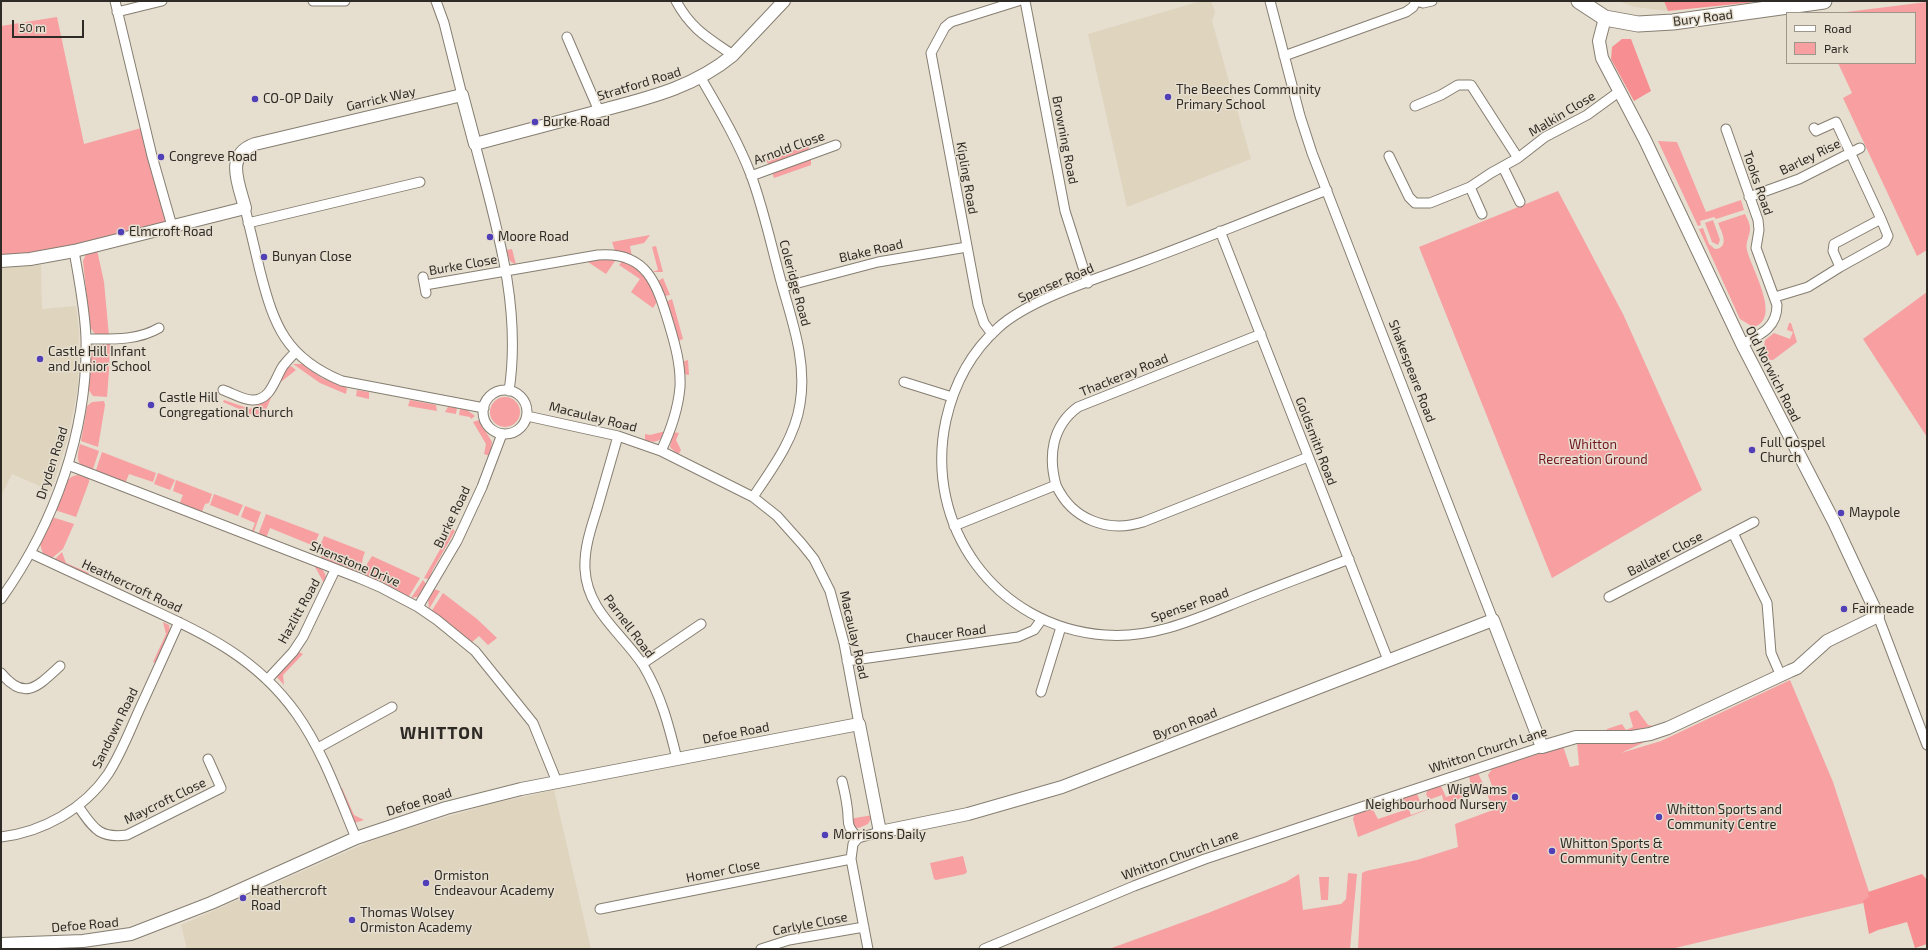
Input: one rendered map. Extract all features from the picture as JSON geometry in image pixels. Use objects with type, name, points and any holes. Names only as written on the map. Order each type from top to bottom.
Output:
[{"type":"main road","name":"Bury Road","points":[[1579,1],[1605,18],[1626,23],[1658,24],[1824,1]]},
{"type":"street","points":[[115,1],[152,156],[172,226]]},
{"type":"street","points":[[117,12],[162,1]]},
{"type":"street","points":[[313,1],[345,1]]},
{"type":"street","points":[[436,1],[444,23],[506,271],[514,327],[509,391]]},
{"type":"street","points":[[676,1],[684,16],[694,28],[733,56]]},
{"type":"street","name":"Stratford Road","points":[[475,144],[656,96],[701,78],[733,56],[784,1]]},
{"type":"street","name":"Kipling Road","points":[[992,334],[986,327],[980,312],[931,53],[945,27],[953,21],[1018,1]]},
{"type":"street","name":"Browning Road","points":[[1025,1],[1065,211],[1088,283]]},
{"type":"street","name":"Shakespeare Road","points":[[1270,1],[1300,116],[1326,190],[1542,747]]},
{"type":"street","points":[[1284,56],[1406,12],[1413,7],[1416,1],[1423,3],[1432,1]]},
{"type":"street","name":"Old Norwich Road","points":[[1605,18],[1599,41],[1600,52],[1742,344],[1834,522],[1878,616],[1927,745]]},
{"type":"street","points":[[567,37],[599,111]]},
{"type":"street","name":"Coleridge Road","points":[[701,78],[729,127],[751,176],[783,287],[801,361],[803,381],[800,405],[792,433],[777,462],[753,497]]},
{"type":"street","points":[[1415,106],[1441,95],[1458,85],[1471,85],[1518,158]]},
{"type":"street","name":"Malkin Close","points":[[1389,156],[1406,193],[1415,203],[1430,203],[1470,187],[1518,158],[1538,142],[1587,115],[1620,92]]},
{"type":"street","name":"Garrick Way","points":[[245,208],[236,170],[236,162],[239,153],[247,146],[462,95]]},
{"type":"street","points":[[1775,297],[1808,287],[1885,242],[1887,234],[1836,122],[1816,131],[1814,128]]},
{"type":"street","name":"Tooks Road","points":[[1726,129],[1759,226],[1756,248],[1775,297],[1777,310],[1770,328],[1742,344]]},
{"type":"street","name":"Arnold Close","points":[[751,176],[836,145]]},
{"type":"street","name":"Barley Rise","points":[[1749,197],[1799,179],[1860,148]]},
{"type":"street","points":[[1503,167],[1520,202]]},
{"type":"street","points":[[248,223],[420,182]]},
{"type":"street","points":[[1470,187],[1482,214]]},
{"type":"street","name":"Spenser Road","points":[[1326,190],[1088,283],[1020,312],[992,334],[968,364],[952,397],[944,431],[942,466],[945,496],[954,526],[968,553],[988,580],[1011,600],[1042,620],[1061,627],[1107,635],[1138,635],[1158,631],[1198,618],[1349,559]]},
{"type":"street","points":[[1,261],[30,259],[74,251],[245,208],[270,311],[282,335],[296,352],[322,372],[342,381],[484,408]]},
{"type":"street","points":[[1840,267],[1833,251],[1834,244],[1880,219]]},
{"type":"street","name":"Goldsmith Road","points":[[1220,232],[1388,660]]},
{"type":"street","name":"Blake Road","points":[[783,287],[878,262],[967,247]]},
{"type":"street","name":"Dryden Road","points":[[1,599],[30,553],[50,512],[75,444],[84,381],[86,340],[82,296],[74,251]]},
{"type":"street","points":[[506,271],[606,254],[620,255],[629,258],[646,270],[653,280],[661,298],[676,346],[679,368],[680,385],[676,412],[661,451]]},
{"type":"street","name":"Burke Close","points":[[425,285],[506,271]]},
{"type":"street","points":[[86,340],[120,339],[151,333],[159,328]]},
{"type":"street","name":"Thackeray Road","points":[[1260,334],[1083,405],[1072,411],[1059,428],[1054,440],[1052,461],[1056,485],[1070,506],[1084,517],[1108,526],[1126,526],[1144,522],[1308,457]]},
{"type":"street","points":[[224,390],[246,399],[256,400],[261,398],[269,393],[283,366],[296,352]]},
{"type":"street","points":[[904,382],[952,397]]},
{"type":"street","points":[[498,391],[509,391],[516,393],[525,402],[527,416],[521,428],[509,434],[502,434],[491,429],[487,425],[483,414],[484,408],[488,398],[493,394],[498,391]]},
{"type":"street","name":"Macaulay Road","points":[[527,416],[618,436],[661,451],[753,497],[790,530],[814,559],[823,576],[835,607],[880,832]]},
{"type":"street","name":"Burke Road","points":[[418,607],[457,541],[471,513],[502,434]]},
{"type":"street","name":"Parnell Road","points":[[618,436],[586,548],[585,575],[592,598],[601,614],[642,664],[654,684],[664,706],[677,759]]},
{"type":"street","name":"Shenstone Drive","points":[[68,465],[380,587],[418,607],[456,635],[484,660],[533,723],[557,782]]},
{"type":"street","points":[[954,526],[1056,485]]},
{"type":"street","name":"Ballater Close","points":[[1609,597],[1754,522]]},
{"type":"street","points":[[1733,533],[1767,603],[1771,653],[1781,676]]},
{"type":"street","name":"Heathercroft Road","points":[[30,553],[214,639],[241,658],[267,680],[295,712],[318,748],[356,838]]},
{"type":"street","name":"Hazlitt Road","points":[[267,680],[293,652],[303,637],[336,570]]},
{"type":"street","name":"Whitton Church Lane","points":[[984,949],[1134,886],[1198,862],[1542,747],[1576,738],[1632,737],[1659,732],[1797,668],[1827,641],[1878,616]]},
{"type":"street","name":"Chaucer Road","points":[[847,661],[1018,637],[1034,630],[1042,620]]},
{"type":"street","name":"Byron Road","points":[[880,832],[968,814],[1062,787],[1493,620]]},
{"type":"street","name":"Sandown Road","points":[[1,837],[36,829],[57,819],[78,806],[100,785],[119,754],[178,622]]},
{"type":"street","points":[[642,664],[701,624]]},
{"type":"street","points":[[1041,692],[1061,627]]},
{"type":"street","points":[[1,673],[12,685],[22,690],[43,681],[60,666]]},
{"type":"street","points":[[318,748],[392,707]]},
{"type":"street","name":"Defoe Road","points":[[1,944],[83,945],[121,937],[150,928],[211,903],[356,838],[446,808],[521,789],[859,724]]},
{"type":"street","name":"Maycroft Close","points":[[78,806],[96,831],[104,835],[118,836],[131,834],[220,788],[208,759]]},
{"type":"street","points":[[842,781],[848,808],[847,819],[850,830],[858,838]]},
{"type":"street","points":[[868,949],[851,858],[853,844],[858,838],[880,832]]},
{"type":"street","name":"Homer Close","points":[[600,909],[851,858]]},
{"type":"street","name":"Carlyle Close","points":[[761,949],[788,940],[864,927]]},
{"type":"shaded area","name":"The Beeches Community Primary School","points":[[1201,1],[1211,1],[1215,12],[1212,21],[1251,159],[1127,207],[1088,34]]},
{"type":"shaded area","points":[[1618,1],[1664,1],[1668,11],[1635,7]]},
{"type":"shaded area","points":[[1664,1],[1765,1],[1668,11]]},
{"type":"shaded area","points":[[1622,39],[1631,39],[1651,91],[1634,101],[1611,59],[1612,47]]},
{"type":"shaded area","name":"Castle Hill Infant and Junior School","points":[[41,265],[42,309],[76,306],[79,332],[78,385],[68,437],[51,491],[12,474],[1,496],[1,268]]},
{"type":"shaded area","name":"Ormiston Endeavour Academy","points":[[554,790],[591,949],[187,949],[181,925],[371,841],[491,804]]},
{"type":"shaded area","points":[[1922,874],[1927,880],[1927,944],[1915,948],[1907,922],[1869,934],[1863,901],[1869,897],[1868,892]]},
{"type":"green space","points":[[1927,2],[1927,250],[1917,256],[1843,98],[1852,93],[1838,64],[1916,64],[1916,12],[1846,12]]},
{"type":"green space","points":[[57,17],[84,144],[145,127],[172,226],[1,261],[1,26]]},
{"type":"green space","points":[[806,140],[809,148],[807,152],[769,166],[766,160],[803,147]]},
{"type":"green space","points":[[1658,141],[1677,142],[1706,212],[1741,200],[1744,210],[1716,219],[1714,217],[1700,221],[1701,225],[1698,226]]},
{"type":"green space","points":[[804,160],[811,160],[811,165],[774,178],[772,172]]},
{"type":"green space","name":"Whitton Recreation Ground","points":[[1558,191],[1623,314],[1702,490],[1552,578],[1419,247]]},
{"type":"green space","points":[[1745,214],[1750,229],[1747,250],[1759,280],[1765,304],[1765,315],[1762,322],[1753,327],[1740,319],[1699,229],[1703,228],[1709,244],[1715,249],[1720,248],[1724,243],[1724,239],[1718,223]]},
{"type":"green space","points":[[1713,220],[1720,240],[1718,245],[1712,242],[1705,223]]},
{"type":"green space","points":[[650,235],[644,243],[630,246],[632,257],[615,251],[612,242]]},
{"type":"green space","points":[[656,246],[663,272],[652,272],[658,270],[652,247]]},
{"type":"green space","points":[[512,249],[516,265],[510,261],[506,250]]},
{"type":"green space","points":[[97,250],[104,282],[109,336],[95,334],[90,327],[83,261],[86,254]]},
{"type":"green space","points":[[614,258],[615,261],[606,274],[585,260]]},
{"type":"green space","points":[[623,260],[641,272],[649,281],[658,300],[653,308],[631,292],[640,279],[619,265]]},
{"type":"green space","points":[[663,278],[670,295],[664,296],[658,281]]},
{"type":"green space","points":[[1927,292],[1927,437],[1863,339]]},
{"type":"green space","points":[[672,299],[683,339],[678,341],[666,302]]},
{"type":"green space","points":[[1789,323],[1791,323],[1797,342],[1773,360],[1762,359],[1765,340],[1774,333],[1790,339],[1793,332],[1787,330]]},
{"type":"green space","points":[[110,343],[107,397],[93,396],[88,389],[91,353],[99,345]]},
{"type":"green space","points":[[688,360],[689,375],[683,374],[682,362]]},
{"type":"green space","points":[[293,364],[302,364],[322,378],[347,388],[346,394],[320,383]]},
{"type":"green space","points":[[291,366],[296,370],[277,385],[285,370]]},
{"type":"green space","points":[[357,390],[369,392],[369,399],[356,396]]},
{"type":"green space","points":[[273,393],[262,419],[223,402],[224,400],[250,409]]},
{"type":"green space","points":[[505,397],[516,401],[520,412],[516,423],[505,427],[494,423],[490,412],[494,401]]},
{"type":"green space","points":[[410,400],[436,405],[437,411],[408,406]]},
{"type":"green space","points":[[104,401],[105,405],[98,447],[81,441],[87,406],[92,402]]},
{"type":"green space","points":[[448,407],[457,408],[456,414],[445,412]]},
{"type":"green space","points":[[460,409],[467,410],[475,416],[471,419],[470,417],[459,415]]},
{"type":"green space","points":[[479,420],[492,442],[490,456],[484,454],[486,444],[473,422]]},
{"type":"green space","points":[[666,431],[658,441],[652,442],[645,440],[645,434],[650,435]]},
{"type":"green space","points":[[673,432],[679,433],[676,440],[681,450],[678,455],[670,447]]},
{"type":"green space","points":[[80,444],[99,451],[92,472],[78,461]]},
{"type":"green space","points":[[102,452],[156,473],[153,482],[129,474],[125,484],[95,473]]},
{"type":"green space","points":[[158,473],[175,480],[170,490],[154,484]]},
{"type":"green space","points":[[78,475],[89,478],[89,482],[76,517],[55,510],[65,483],[73,476]]},
{"type":"green space","points":[[176,480],[212,494],[209,503],[205,504],[201,514],[179,505],[183,495],[173,491]]},
{"type":"green space","points":[[214,494],[243,505],[238,516],[210,505]]},
{"type":"green space","points":[[245,506],[261,512],[253,534],[251,533],[255,523],[241,517]]},
{"type":"green space","points":[[266,514],[319,534],[314,546],[270,528],[266,538],[258,535]]},
{"type":"green space","points":[[52,517],[74,524],[63,549],[52,558],[43,554],[40,544]]},
{"type":"green space","points":[[452,528],[455,531],[432,571],[430,580],[424,578]]},
{"type":"green space","points":[[324,536],[365,552],[362,566],[357,573],[320,560],[324,550],[319,548]]},
{"type":"green space","points":[[62,552],[66,563],[89,573],[87,576],[54,560]]},
{"type":"green space","points":[[372,556],[420,578],[408,598],[363,576],[367,564]]},
{"type":"green space","points":[[314,565],[323,570],[326,578],[325,585]]},
{"type":"green space","points":[[423,580],[427,585],[421,596],[411,598]]},
{"type":"green space","points":[[434,589],[440,591],[429,609],[428,599]]},
{"type":"green space","points":[[443,593],[477,619],[497,638],[488,645],[479,636],[471,643],[431,612]]},
{"type":"green space","points":[[163,622],[169,625],[170,632],[157,663],[153,662],[166,634]]},
{"type":"green space","points":[[297,651],[303,654],[283,675],[284,685],[276,676]]},
{"type":"green space","name":"Whitton Sports and Community Centre","points":[[1790,680],[1833,782],[1872,901],[1671,949],[1358,949],[1362,873],[1417,860],[1458,847],[1455,824],[1493,810],[1486,791],[1493,789],[1488,775],[1492,769],[1563,746],[1570,767],[1579,765],[1577,742],[1662,734],[1621,753],[1661,741]]},
{"type":"green space","points":[[1637,710],[1648,725],[1653,726],[1630,731],[1606,731],[1607,729],[1622,724],[1626,730],[1633,727],[1629,713]]},
{"type":"green space","points":[[1478,773],[1486,790],[1421,812],[1358,837],[1353,819],[1355,813],[1372,808],[1378,819],[1405,810],[1403,798],[1417,794],[1420,801],[1408,807],[1411,815],[1444,803],[1442,795],[1431,799],[1428,798],[1426,794],[1428,789],[1441,786],[1446,797],[1471,788],[1469,775]]},
{"type":"green space","points":[[342,788],[354,815],[364,820],[354,823],[339,790]]},
{"type":"green space","points":[[873,815],[868,824],[859,828],[854,827],[849,819]]},
{"type":"green space","points":[[963,856],[967,872],[965,874],[936,880],[934,879],[930,863]]},
{"type":"green space","points":[[1348,873],[1357,874],[1350,949],[1109,949],[1208,913],[1286,882],[1299,874],[1303,910],[1341,904],[1346,899]]},
{"type":"green space","points":[[1319,877],[1329,877],[1328,900],[1321,900]]},
{"type":"place","name":"The Beeches Community Primary School","points":[[1168,97]]},
{"type":"place","name":"CO-OP Daily","points":[[255,99]]},
{"type":"place","name":"Burke Road","points":[[535,122]]},
{"type":"place","name":"Congreve Road","points":[[161,157]]},
{"type":"place","name":"Elmcroft Road","points":[[121,232]]},
{"type":"place","name":"Moore Road","points":[[490,237]]},
{"type":"place","name":"Bunyan Close","points":[[264,257]]},
{"type":"place","name":"Castle Hill Infant and Junior School","points":[[40,359]]},
{"type":"place","name":"Castle Hill Congregational Church","points":[[151,405]]},
{"type":"place","name":"Full Gospel Church","points":[[1752,450]]},
{"type":"place","name":"Maypole","points":[[1841,513]]},
{"type":"place","name":"Fairmeade","points":[[1844,609]]},
{"type":"place","name":"WigWams Neighbourhood Nursery","points":[[1515,797]]},
{"type":"place","name":"Whitton Sports and Community Centre","points":[[1659,817]]},
{"type":"place","name":"Morrisons Daily","points":[[825,835]]},
{"type":"place","name":"Whitton Sports & Community Centre","points":[[1552,851]]},
{"type":"place","name":"Ormiston Endeavour Academy","points":[[426,883]]},
{"type":"place","name":"Heathercroft Road","points":[[243,898]]},
{"type":"place","name":"Thomas Wolsey Ormiston Academy","points":[[352,920]]},
{"type":"district","name":"WHITTON","points":[[442,733]]}]
